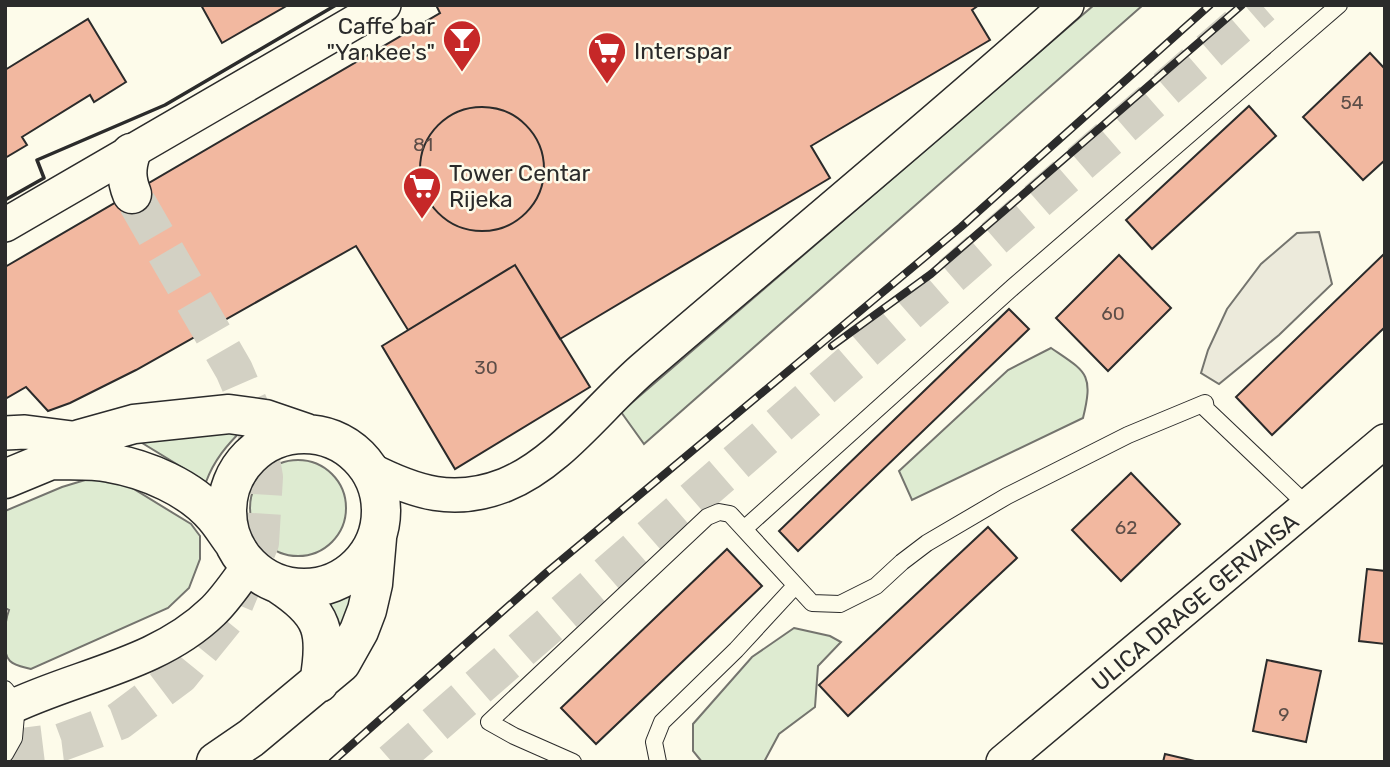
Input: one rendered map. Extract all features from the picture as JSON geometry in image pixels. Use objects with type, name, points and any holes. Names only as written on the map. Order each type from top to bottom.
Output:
[{"type":"main road","points":[[131,153],[127,176],[132,194]]},
{"type":"main road","points":[[5,479],[66,449],[134,424],[229,414],[265,419],[332,439],[353,451],[369,469],[379,490],[382,513],[373,584],[359,631],[341,663],[251,738],[216,762]]},
{"type":"main road","points":[[306,433],[280,437],[257,449],[239,468],[229,492],[227,518],[254,565],[303,589],[328,585],[349,574],[366,558],[378,536]]},
{"type":"main road","points":[[66,449],[138,470],[162,480],[193,498],[214,516],[254,565],[302,600],[316,616],[324,645],[319,683]]},
{"type":"street","points":[[5,225],[384,5]]},
{"type":"street","points":[[369,469],[402,486],[426,494],[464,496],[506,484],[555,455],[636,374],[1067,5]]},
{"type":"street","points":[[5,433],[48,433],[66,449]]},
{"type":"street","name":"ULICA DRAGE GERVAISA","points":[[1003,762],[1385,441]]},
{"type":"street","points":[[9,701],[149,654],[184,634],[212,612],[254,565]]},
{"type":"lane","points":[[744,529],[1023,278],[1339,5]]},
{"type":"lane","points":[[573,762],[489,722],[707,517],[719,512],[730,514],[812,603],[841,604],[876,586],[927,543],[1007,496],[1128,435],[1205,403],[1206,408],[1309,507]]},
{"type":"lane","points":[[658,762],[654,743],[662,722],[736,650],[795,586]]},
{"type":"lane","points":[[5,754],[14,738],[9,701]]},
{"type":"green space","points":[[1094,5],[1143,5],[644,444],[621,412]]},
{"type":"green space","points":[[1051,348],[1084,375],[1088,391],[1083,418],[912,500],[899,471],[1008,370]]},
{"type":"green space","points":[[244,428],[222,453],[206,482],[134,438]]},
{"type":"green space","points":[[298,460],[316,463],[332,474],[343,490],[346,508],[343,526],[332,542],[316,553],[298,556],[280,553],[264,542],[253,526],[250,508],[253,490],[264,474],[280,463]]},
{"type":"green space","points":[[95,477],[124,483],[191,524],[200,536],[200,559],[189,588],[168,608],[31,669],[17,665],[10,661],[5,651],[5,629],[9,610],[5,608],[5,511],[62,487]]},
{"type":"green space","points":[[361,579],[337,640],[326,598]]},
{"type":"green space","points":[[794,628],[830,636],[841,642],[818,666],[815,707],[779,734],[764,762],[702,762],[693,751],[693,724],[752,657]]},
{"type":"shaded area","points":[[1319,232],[1332,284],[1279,335],[1219,384],[1201,373],[1208,350],[1227,309],[1261,264],[1297,233]]},
{"type":"building","points":[[201,5],[288,5],[222,43]]},
{"type":"building","name":"Tower Centar Rijeka","points":[[436,5],[979,5],[972,10],[990,40],[811,146],[830,178],[560,339],[515,265],[408,330],[356,246],[136,370],[70,403],[48,411],[26,387],[5,399],[5,267],[440,13]]},
{"type":"building","points":[[88,19],[126,82],[94,102],[90,95],[22,137],[27,145],[5,158],[5,70]]},
{"type":"building","points":[[1370,53],[1385,69],[1385,160],[1363,180],[1303,117]]},
{"type":"building","points":[[1249,106],[1276,136],[1152,249],[1126,220]]},
{"type":"building","points":[[482,107],[506,112],[526,125],[539,145],[544,169],[539,193],[526,213],[506,226],[482,231],[458,226],[438,213],[425,193],[420,169],[425,145],[438,125],[458,112]]},
{"type":"building","points":[[1385,253],[1385,327],[1272,435],[1236,397]]},
{"type":"building","points":[[1119,255],[1171,308],[1108,371],[1056,318]]},
{"type":"building","points":[[515,265],[590,387],[455,469],[382,346]]},
{"type":"building","points":[[1009,309],[1029,329],[798,551],[779,531]]},
{"type":"building","points":[[1131,473],[1180,524],[1121,581],[1072,530]]},
{"type":"building","points":[[988,527],[1017,558],[848,716],[819,685]]},
{"type":"building","points":[[727,549],[762,586],[596,744],[561,708]]},
{"type":"building","points":[[1367,569],[1385,571],[1385,644],[1359,641]]},
{"type":"building","points":[[1267,660],[1321,671],[1306,742],[1253,731]]},
{"type":"building","points":[[1165,754],[1199,762],[1163,762]]},
{"type":"tunnel","points":[[392,762],[1262,5]]},
{"type":"tunnel","points":[[5,749],[62,742],[119,721],[180,675],[231,612],[260,543],[264,477],[253,414],[234,370],[132,194]]},
{"type":"railway","points":[[332,762],[547,572],[961,227],[1210,5]]},
{"type":"railway","points":[[832,346],[931,274],[1242,5]]},
{"type":"wall","points":[[5,200],[44,178],[37,160],[165,105],[336,5]]},
{"type":"place","name":"Caffe bar \"Yankee's\"","points":[[462,73]]},
{"type":"place","name":"Interspar","points":[[607,85]]},
{"type":"place","name":"Tower Centar Rijeka","points":[[422,220]]}]
